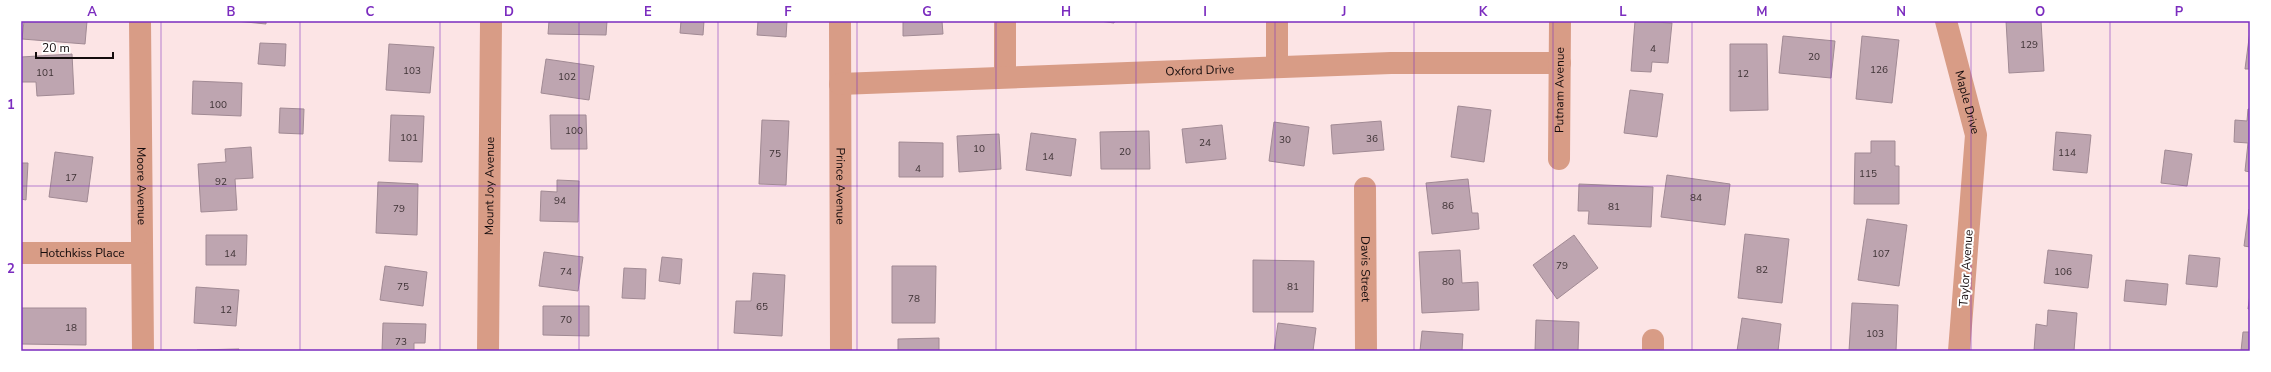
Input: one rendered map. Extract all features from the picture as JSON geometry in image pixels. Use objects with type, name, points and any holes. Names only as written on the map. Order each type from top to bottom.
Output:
[{"type":"street","name":"Moore Avenue","points":[[140,21],[143,351]]},
{"type":"street","name":"Mount Joy Avenue","points":[[488,351],[491,21]]},
{"type":"street","name":"Prince Avenue","points":[[840,21],[840,351]]},
{"type":"street","points":[[1005,21],[1005,77]]},
{"type":"street","points":[[1277,21],[1277,67]]},
{"type":"street","name":"Putnam Avenue","points":[[1559,159],[1560,21]]},
{"type":"street","name":"Maple Drive","points":[[1946,21],[1976,135],[1972,185]]},
{"type":"street","name":"Oxford Drive","points":[[840,84],[1391,63],[1560,63]]},
{"type":"street","name":"Taylor Avenue","points":[[1959,351],[1972,185]]},
{"type":"street","name":"Davis Street","points":[[1365,188],[1366,351]]},
{"type":"street","name":"Hotchkiss Place","points":[[21,253],[142,254]]},
{"type":"building","points":[[24,21],[87,21],[85,44],[22,39]]},
{"type":"building","points":[[236,21],[266,21],[266,24]]},
{"type":"building","points":[[549,21],[607,21],[606,35],[548,34]]},
{"type":"building","points":[[681,21],[704,21],[703,35],[680,33]]},
{"type":"building","points":[[758,21],[787,21],[786,37],[757,35]]},
{"type":"building","points":[[903,21],[942,21],[943,34],[903,36]]},
{"type":"building","points":[[1100,21],[1115,21],[1114,23]]},
{"type":"building","points":[[1635,21],[1672,23],[1668,63],[1652,62],[1651,72],[1631,71]]},
{"type":"building","points":[[2006,21],[2041,21],[2044,71],[2009,73]]},
{"type":"building","points":[[2250,31],[2250,69],[2245,69]]},
{"type":"building","points":[[1783,36],[1835,41],[1831,78],[1779,73]]},
{"type":"building","points":[[1862,36],[1899,40],[1892,103],[1856,99]]},
{"type":"building","points":[[260,43],[286,44],[285,66],[258,64]]},
{"type":"building","points":[[389,44],[434,47],[430,93],[386,90]]},
{"type":"building","points":[[1730,44],[1767,44],[1768,110],[1730,111]]},
{"type":"building","points":[[72,54],[74,94],[37,96],[36,82],[21,82],[21,57]]},
{"type":"building","points":[[546,59],[594,66],[589,100],[541,93]]},
{"type":"building","points":[[193,81],[242,83],[241,116],[192,114]]},
{"type":"building","points":[[1630,90],[1663,94],[1657,137],[1624,133]]},
{"type":"building","points":[[1458,106],[1491,110],[1484,162],[1451,157]]},
{"type":"building","points":[[280,108],[304,109],[303,134],[279,133]]},
{"type":"building","points":[[2248,109],[2250,109],[2250,172],[2245,171],[2248,143],[2234,142],[2235,120],[2247,121]]},
{"type":"building","points":[[391,115],[424,116],[422,162],[389,161]]},
{"type":"building","points":[[550,115],[586,115],[587,149],[551,149]]},
{"type":"building","points":[[762,120],[789,121],[786,185],[759,184]]},
{"type":"building","points":[[1381,121],[1384,150],[1333,154],[1331,125]]},
{"type":"building","points":[[1274,122],[1309,127],[1304,166],[1269,161]]},
{"type":"building","points":[[1222,125],[1226,159],[1186,163],[1182,129]]},
{"type":"building","points":[[1149,131],[1150,169],[1101,169],[1100,132]]},
{"type":"building","points":[[2056,132],[2091,135],[2087,173],[2053,170]]},
{"type":"building","points":[[1031,133],[1076,139],[1071,176],[1026,170]]},
{"type":"building","points":[[999,134],[1001,169],[959,172],[957,136]]},
{"type":"building","points":[[1871,141],[1895,141],[1895,166],[1899,166],[1899,204],[1854,204],[1855,153],[1871,153]]},
{"type":"building","points":[[899,142],[943,143],[943,177],[899,177]]},
{"type":"building","points":[[251,147],[253,178],[235,179],[237,210],[201,212],[198,164],[226,162],[225,149]]},
{"type":"building","points":[[2165,150],[2192,154],[2187,186],[2161,183]]},
{"type":"building","points":[[55,152],[93,157],[87,202],[49,197]]},
{"type":"building","points":[[21,163],[28,163],[26,200],[21,199]]},
{"type":"building","points":[[1667,175],[1730,184],[1725,225],[1661,217]]},
{"type":"building","points":[[1468,179],[1472,213],[1478,213],[1479,229],[1432,234],[1426,183]]},
{"type":"building","points":[[557,180],[579,181],[578,222],[540,221],[541,191],[557,192]]},
{"type":"building","points":[[378,182],[418,184],[417,235],[376,233]]},
{"type":"building","points":[[1579,184],[1653,187],[1651,227],[1588,224],[1589,211],[1578,211]]},
{"type":"building","points":[[2250,209],[2250,247],[2244,246]]},
{"type":"building","points":[[1867,219],[1907,225],[1899,286],[1858,280]]},
{"type":"building","points":[[1745,234],[1789,239],[1782,303],[1738,298]]},
{"type":"building","points":[[206,235],[247,235],[246,265],[206,265]]},
{"type":"building","points":[[1574,235],[1598,268],[1557,299],[1533,265]]},
{"type":"building","points":[[1460,250],[1462,283],[1478,282],[1479,310],[1422,313],[1419,252]]},
{"type":"building","points":[[2048,250],[2092,255],[2088,288],[2044,283]]},
{"type":"building","points":[[544,252],[583,257],[578,291],[539,286]]},
{"type":"building","points":[[2189,255],[2220,258],[2217,287],[2186,284]]},
{"type":"building","points":[[662,257],[682,259],[680,284],[659,281]]},
{"type":"building","points":[[1253,260],[1314,261],[1313,312],[1253,312]]},
{"type":"building","points":[[385,266],[427,272],[423,306],[380,300]]},
{"type":"building","points":[[892,266],[936,266],[935,323],[892,323]]},
{"type":"building","points":[[624,268],[646,269],[645,299],[622,298]]},
{"type":"building","points":[[753,273],[785,275],[782,336],[734,333],[736,301],[751,301]]},
{"type":"building","points":[[2126,280],[2168,284],[2166,305],[2124,301]]},
{"type":"building","points":[[196,287],[239,290],[236,326],[194,323]]},
{"type":"building","points":[[2250,294],[2250,309],[2248,309]]},
{"type":"building","points":[[1852,303],[1898,305],[1896,351],[1849,351]]},
{"type":"building","points":[[543,306],[589,306],[589,336],[543,335]]},
{"type":"building","points":[[21,308],[86,308],[86,345],[21,344]]},
{"type":"building","points":[[2048,310],[2077,313],[2074,351],[2034,351],[2036,324],[2047,326]]},
{"type":"building","points":[[1742,318],[1781,324],[1778,351],[1737,351]]},
{"type":"building","points":[[1536,320],[1579,322],[1578,351],[1535,351]]},
{"type":"building","points":[[383,323],[426,324],[425,343],[414,343],[414,351],[382,351]]},
{"type":"building","points":[[1278,323],[1316,328],[1313,351],[1274,351]]},
{"type":"building","points":[[1422,331],[1463,334],[1462,351],[1420,351]]},
{"type":"building","points":[[2243,332],[2250,332],[2250,351],[2241,351]]},
{"type":"building","points":[[939,338],[939,351],[898,351],[898,339]]},
{"type":"building","points":[[239,349],[239,351],[197,351],[197,350]]}]
